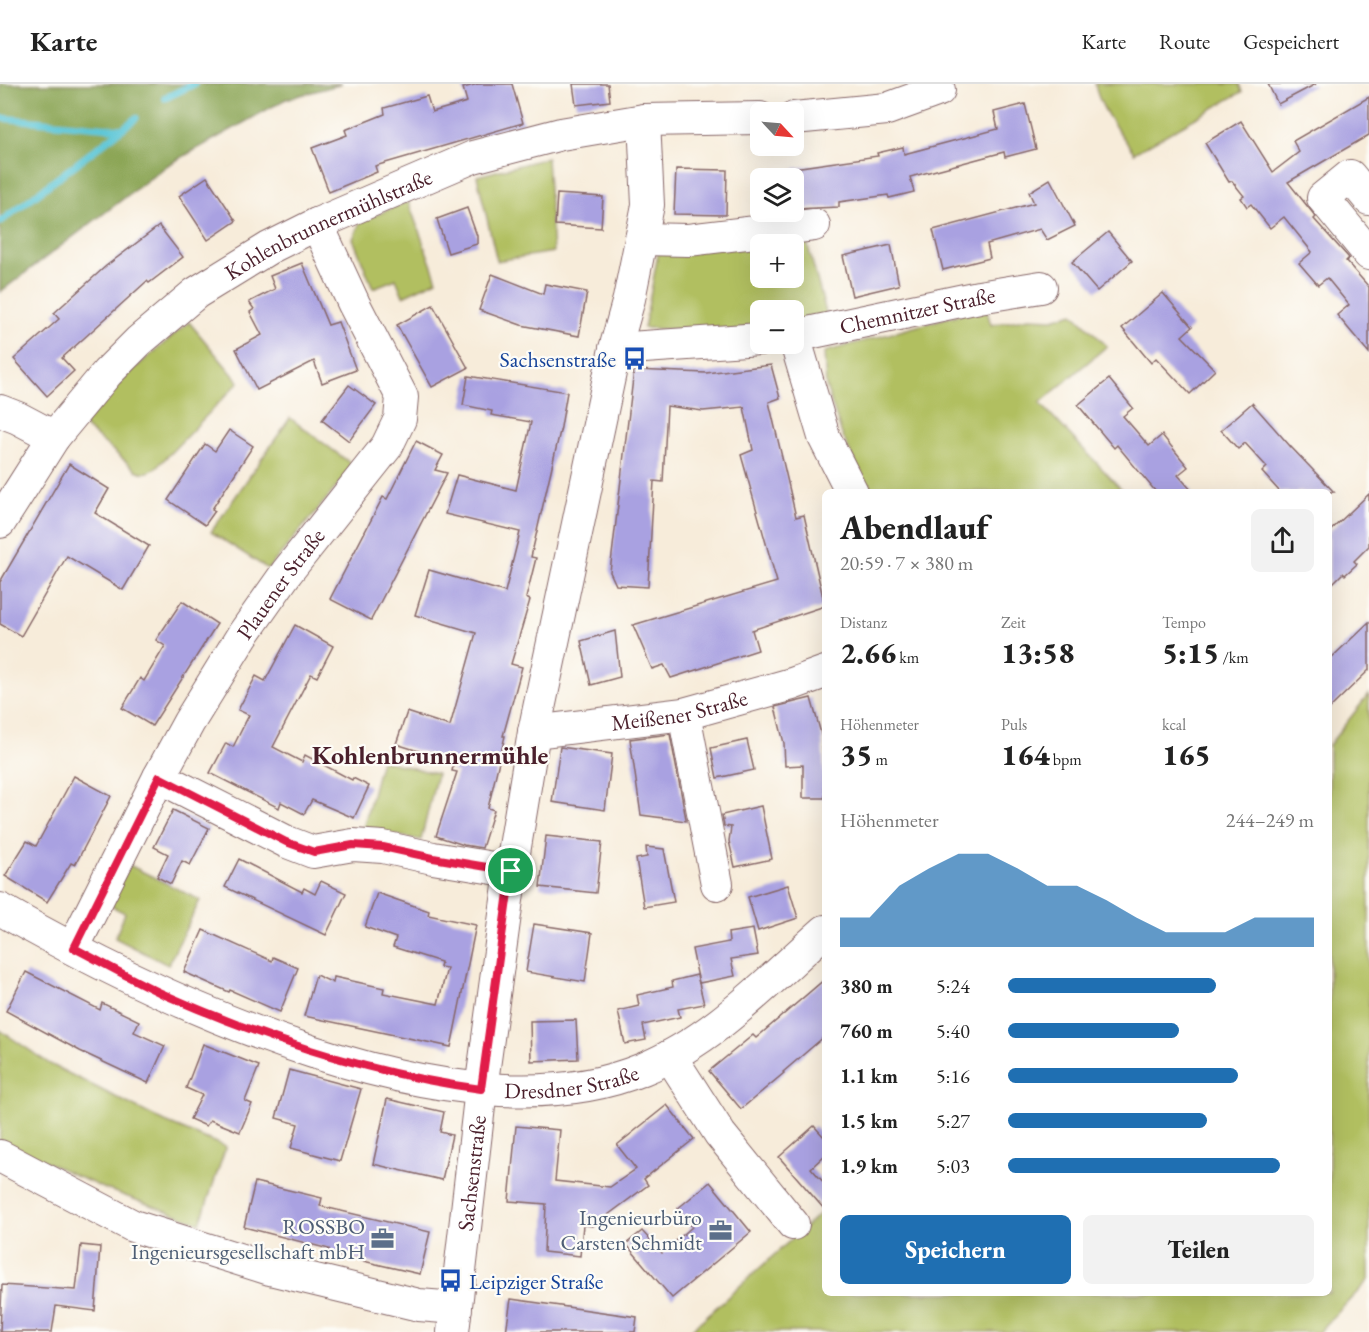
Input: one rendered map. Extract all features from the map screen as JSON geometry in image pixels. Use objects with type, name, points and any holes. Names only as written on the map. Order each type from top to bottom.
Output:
[{"type":"street","points":[[804,117],[887,109],[939,90]]},
{"type":"street","name":"Kohlenbrunnermühlstraße","points":[[0,522],[54,437],[115,365],[139,341],[196,293],[269,248],[317,224],[473,157],[561,134],[644,120],[750,118]]},
{"type":"street","name":"Sachsenstraße","points":[[454,1320],[481,1089],[511,871],[534,732],[615,349],[629,298],[648,205],[644,120]]},
{"type":"street","points":[[1369,199],[1350,176],[1323,198],[1369,254]]},
{"type":"street","name":"Plauener Straße","points":[[74,948],[189,722],[242,636],[287,572],[387,446],[400,419],[402,397],[354,304],[317,224]]},
{"type":"street","points":[[641,239],[688,240],[814,225]]},
{"type":"street","name":"Chemnitzer Straße","points":[[804,334],[979,297],[1041,287]]},
{"type":"street","points":[[615,349],[750,340]]},
{"type":"street","points":[[799,354],[824,436],[850,489]]},
{"type":"street","points":[[0,411],[54,437]]},
{"type":"street","name":"Meißener Straße","points":[[534,732],[684,714],[822,677]]},
{"type":"street","points":[[684,714],[717,884]]},
{"type":"street","points":[[159,777],[286,842],[314,852],[353,845],[383,847],[511,871]]},
{"type":"street","name":"Dresdner Straße","points":[[0,909],[161,993],[227,1020],[358,1065],[481,1089],[572,1089],[610,1081],[645,1069],[670,1056],[734,1012],[822,934]]},
{"type":"street","points":[[670,1056],[720,1134],[793,1224]]},
{"type":"street","points":[[0,1156],[133,1226],[417,1319],[454,1320]]},
{"type":"green space","points":[[0,84],[342,84],[286,99],[168,165],[0,292]]},
{"type":"green space","points":[[1095,84],[1239,84],[1242,92],[1134,153],[1105,111]]},
{"type":"green space","points":[[547,158],[553,252],[497,261],[477,176]]},
{"type":"green space","points":[[408,201],[437,280],[403,296],[396,279],[373,288],[353,239],[360,222]]},
{"type":"green space","points":[[805,235],[827,316],[804,322],[804,300],[750,300],[750,329],[729,332],[644,328],[659,249],[750,240],[750,288],[804,288]]},
{"type":"green space","points":[[986,307],[991,325],[1029,318],[1053,319],[1073,313],[1107,346],[1040,403],[1121,489],[867,489],[841,432],[826,386],[824,352]]},
{"type":"green space","points":[[189,322],[239,382],[156,468],[146,472],[136,470],[83,425],[126,376]]},
{"type":"green space","points":[[290,418],[354,466],[268,569],[211,532]]},
{"type":"green space","points":[[1369,694],[1369,1280],[1319,1332],[689,1332],[822,1212],[822,1296],[1332,1296],[1332,741]]},
{"type":"green space","points":[[381,760],[437,774],[421,840],[363,829]]},
{"type":"green space","points":[[129,865],[200,900],[168,965],[115,938],[125,913],[109,905]]},
{"type":"green space","points":[[0,1030],[50,1064],[165,1122],[226,1147],[200,1223],[103,1188],[0,1141]]},
{"type":"building","points":[[478,84],[512,84],[523,123],[375,166],[377,172],[329,192],[312,148],[347,135],[345,130],[385,114],[384,108],[427,96],[432,112],[467,102],[463,88]]},
{"type":"building","points":[[573,84],[608,84],[610,101],[576,105]]},
{"type":"building","points":[[1268,84],[1316,84],[1278,104]]},
{"type":"building","points":[[1369,97],[1369,135],[1288,182],[1316,217],[1314,219],[1349,258],[1346,261],[1369,287],[1369,353],[1337,315],[1349,305],[1327,278],[1318,285],[1299,263],[1312,252],[1284,217],[1270,228],[1251,204],[1247,207],[1241,198],[1244,196],[1232,181],[1229,182],[1205,143],[1241,121],[1273,172],[1299,152],[1293,141]]},
{"type":"building","points":[[1025,104],[1036,149],[1005,157],[1004,152],[910,177],[914,192],[889,198],[888,195],[839,202],[839,207],[804,209],[804,168],[794,168],[878,156],[877,153],[903,147],[904,154],[998,129],[994,112]]},
{"type":"building","points":[[676,169],[727,170],[726,215],[674,214]]},
{"type":"building","points":[[207,177],[236,221],[208,240],[179,196]]},
{"type":"building","points":[[1050,179],[1075,226],[1047,240],[1040,229],[987,244],[990,258],[943,270],[933,230],[1034,203],[1029,192]]},
{"type":"building","points":[[557,194],[603,197],[601,228],[555,225]]},
{"type":"building","points":[[467,208],[477,236],[477,244],[448,253],[437,219]]},
{"type":"building","points":[[159,226],[183,257],[149,283],[147,281],[62,358],[74,371],[47,396],[14,359],[59,319],[54,313],[106,266]]},
{"type":"building","points":[[1108,232],[1132,261],[1097,291],[1072,262]]},
{"type":"building","points":[[891,245],[899,285],[852,296],[843,256]]},
{"type":"building","points":[[302,263],[328,325],[338,322],[356,370],[322,383],[314,361],[257,390],[236,349],[262,335],[250,312],[254,309],[249,302],[275,289],[270,276]]},
{"type":"building","points":[[492,274],[543,294],[545,284],[587,292],[579,336],[521,325],[479,310]]},
{"type":"building","points":[[1163,293],[1192,327],[1182,336],[1215,370],[1190,394],[1156,358],[1151,363],[1122,328]]},
{"type":"building","points":[[433,305],[468,368],[432,387],[397,325]]},
{"type":"building","points":[[771,365],[780,398],[769,402],[796,517],[804,515],[822,593],[822,607],[752,630],[758,650],[671,678],[664,665],[652,669],[633,625],[777,582],[741,455],[753,450],[744,407],[703,411],[667,406],[663,482],[654,481],[648,587],[616,585],[610,572],[634,370],[706,373]]},
{"type":"building","points":[[468,376],[567,392],[531,557],[536,558],[526,598],[530,600],[511,664],[522,667],[503,736],[505,736],[488,808],[494,810],[482,848],[436,836],[457,772],[452,771],[454,762],[396,744],[407,712],[450,726],[476,633],[415,615],[429,570],[505,592],[520,532],[445,514],[457,475],[516,490],[531,422],[491,415],[492,411],[463,405]]},
{"type":"building","points":[[1109,379],[1133,408],[1123,416],[1149,446],[1162,435],[1188,467],[1178,475],[1190,489],[1154,489],[1117,445],[1114,448],[1078,405]]},
{"type":"building","points":[[349,385],[376,405],[349,441],[322,420]]},
{"type":"building","points":[[1252,403],[1331,489],[1277,489],[1262,472],[1267,467],[1245,443],[1238,449],[1221,430]]},
{"type":"building","points":[[229,430],[253,446],[212,509],[215,511],[205,525],[168,500],[205,444],[215,451]]},
{"type":"building","points":[[416,441],[443,455],[435,470],[447,473],[371,620],[330,599],[383,497],[387,499]]},
{"type":"building","points":[[69,464],[109,489],[95,513],[149,546],[123,590],[67,556],[21,636],[0,624],[0,582]]},
{"type":"building","points":[[1369,494],[1369,546],[1354,561],[1357,564],[1332,584],[1332,529]]},
{"type":"building","points":[[182,601],[217,624],[152,726],[122,708],[140,678],[144,681],[165,646],[156,640]]},
{"type":"building","points":[[1369,622],[1369,670],[1332,706],[1332,657]]},
{"type":"building","points":[[295,625],[333,646],[317,677],[311,674],[273,747],[302,762],[305,755],[352,780],[353,778],[369,786],[354,818],[312,800],[304,814],[281,802],[279,808],[210,773],[226,743],[233,747],[249,715],[238,710],[256,676],[265,681]]},
{"type":"building","points":[[615,631],[620,677],[591,685],[581,641]]},
{"type":"building","points":[[811,698],[822,737],[822,798],[803,798],[803,765],[785,766],[784,743],[775,707]]},
{"type":"building","points":[[670,734],[686,821],[641,815],[630,739]]},
{"type":"building","points":[[747,740],[754,770],[717,778],[711,748]]},
{"type":"building","points":[[560,747],[612,754],[605,810],[552,802]]},
{"type":"building","points":[[74,776],[111,796],[75,865],[71,863],[47,902],[5,876],[27,841],[36,846]]},
{"type":"building","points":[[761,806],[772,859],[735,867],[729,841],[731,827],[724,826],[722,815]]},
{"type":"building","points":[[173,810],[209,828],[190,865],[182,861],[171,884],[157,877],[168,854],[154,847]]},
{"type":"building","points":[[546,836],[602,842],[596,893],[540,887]]},
{"type":"building","points":[[646,847],[664,849],[674,902],[644,907],[636,859],[647,857]]},
{"type":"building","points":[[239,859],[302,892],[304,888],[315,894],[321,881],[346,893],[326,935],[225,887]]},
{"type":"building","points":[[788,885],[798,918],[758,931],[748,897]]},
{"type":"building","points":[[377,893],[429,911],[428,915],[476,925],[451,1047],[304,1016],[316,975],[333,983],[334,977],[384,988],[383,993],[438,1004],[447,968],[440,967],[441,962],[393,947],[396,938],[365,927]]},
{"type":"building","points":[[534,924],[592,933],[585,982],[526,972]]},
{"type":"building","points":[[753,929],[758,955],[731,959],[735,976],[699,983],[692,949],[729,942],[728,933]]},
{"type":"building","points":[[203,930],[272,961],[273,957],[298,968],[280,1012],[184,972]]},
{"type":"building","points":[[26,972],[100,1010],[102,1003],[139,1021],[134,1032],[165,1046],[148,1083],[80,1051],[6,1011]]},
{"type":"building","points":[[697,975],[704,1004],[678,1009],[680,1017],[643,1025],[646,1040],[625,1044],[618,1011],[639,1006],[637,995],[673,987],[672,981]]},
{"type":"building","points":[[822,982],[822,1039],[741,1109],[709,1071],[753,1035],[756,1038]]},
{"type":"building","points":[[576,1020],[578,1059],[531,1061],[530,1021]]},
{"type":"building","points":[[203,1044],[259,1066],[245,1101],[252,1104],[240,1132],[210,1120],[206,1126],[190,1119],[202,1095],[186,1088]]},
{"type":"building","points":[[289,1070],[361,1089],[340,1161],[291,1148],[298,1124],[276,1118]]},
{"type":"building","points":[[387,1099],[444,1112],[440,1132],[452,1135],[442,1180],[373,1164]]},
{"type":"building","points":[[667,1105],[694,1139],[644,1179],[648,1185],[593,1226],[583,1225],[580,1256],[544,1252],[546,1204],[509,1201],[516,1126],[560,1130],[555,1181],[610,1187],[636,1169],[617,1145]]},
{"type":"building","points":[[814,1126],[822,1135],[822,1158],[811,1168],[822,1181],[822,1207],[779,1157]]},
{"type":"building","points":[[255,1182],[322,1198],[320,1206],[430,1232],[420,1274],[328,1253],[329,1249],[244,1227]]},
{"type":"building","points":[[710,1182],[751,1232],[672,1298],[626,1244],[642,1231],[662,1253],[692,1227],[677,1209]]},
{"type":"building","points":[[81,1245],[100,1247],[95,1311],[56,1306],[52,1332],[0,1332],[2,1285],[76,1290]]},
{"type":"building","points":[[511,1299],[637,1317],[635,1332],[506,1332]]},
{"type":"waterway","points":[[165,98],[194,84]]},
{"type":"waterway","points":[[0,118],[122,129],[136,118]]},
{"type":"waterway","points":[[0,222],[122,129]]},
{"type":"place","name":"Sachsenstraße","points":[[634,359]]},
{"type":"place","name":"Ingenieurbüro Carsten Schmidt","points":[[720,1230]]},
{"type":"place","name":"ROSSBO Ingenieursgesellschaft mbH","points":[[383,1239]]},
{"type":"place","name":"Leipziger Straße","points":[[451,1281]]},
{"type":"district","name":"Kohlenbrunnermühle","points":[[430,755]]},
{"type":"route","points":[[159,777],[286,842],[314,852],[353,845],[383,847],[511,871],[481,1089],[444,1084],[358,1065],[310,1050],[161,993],[74,948],[159,777]]}]
